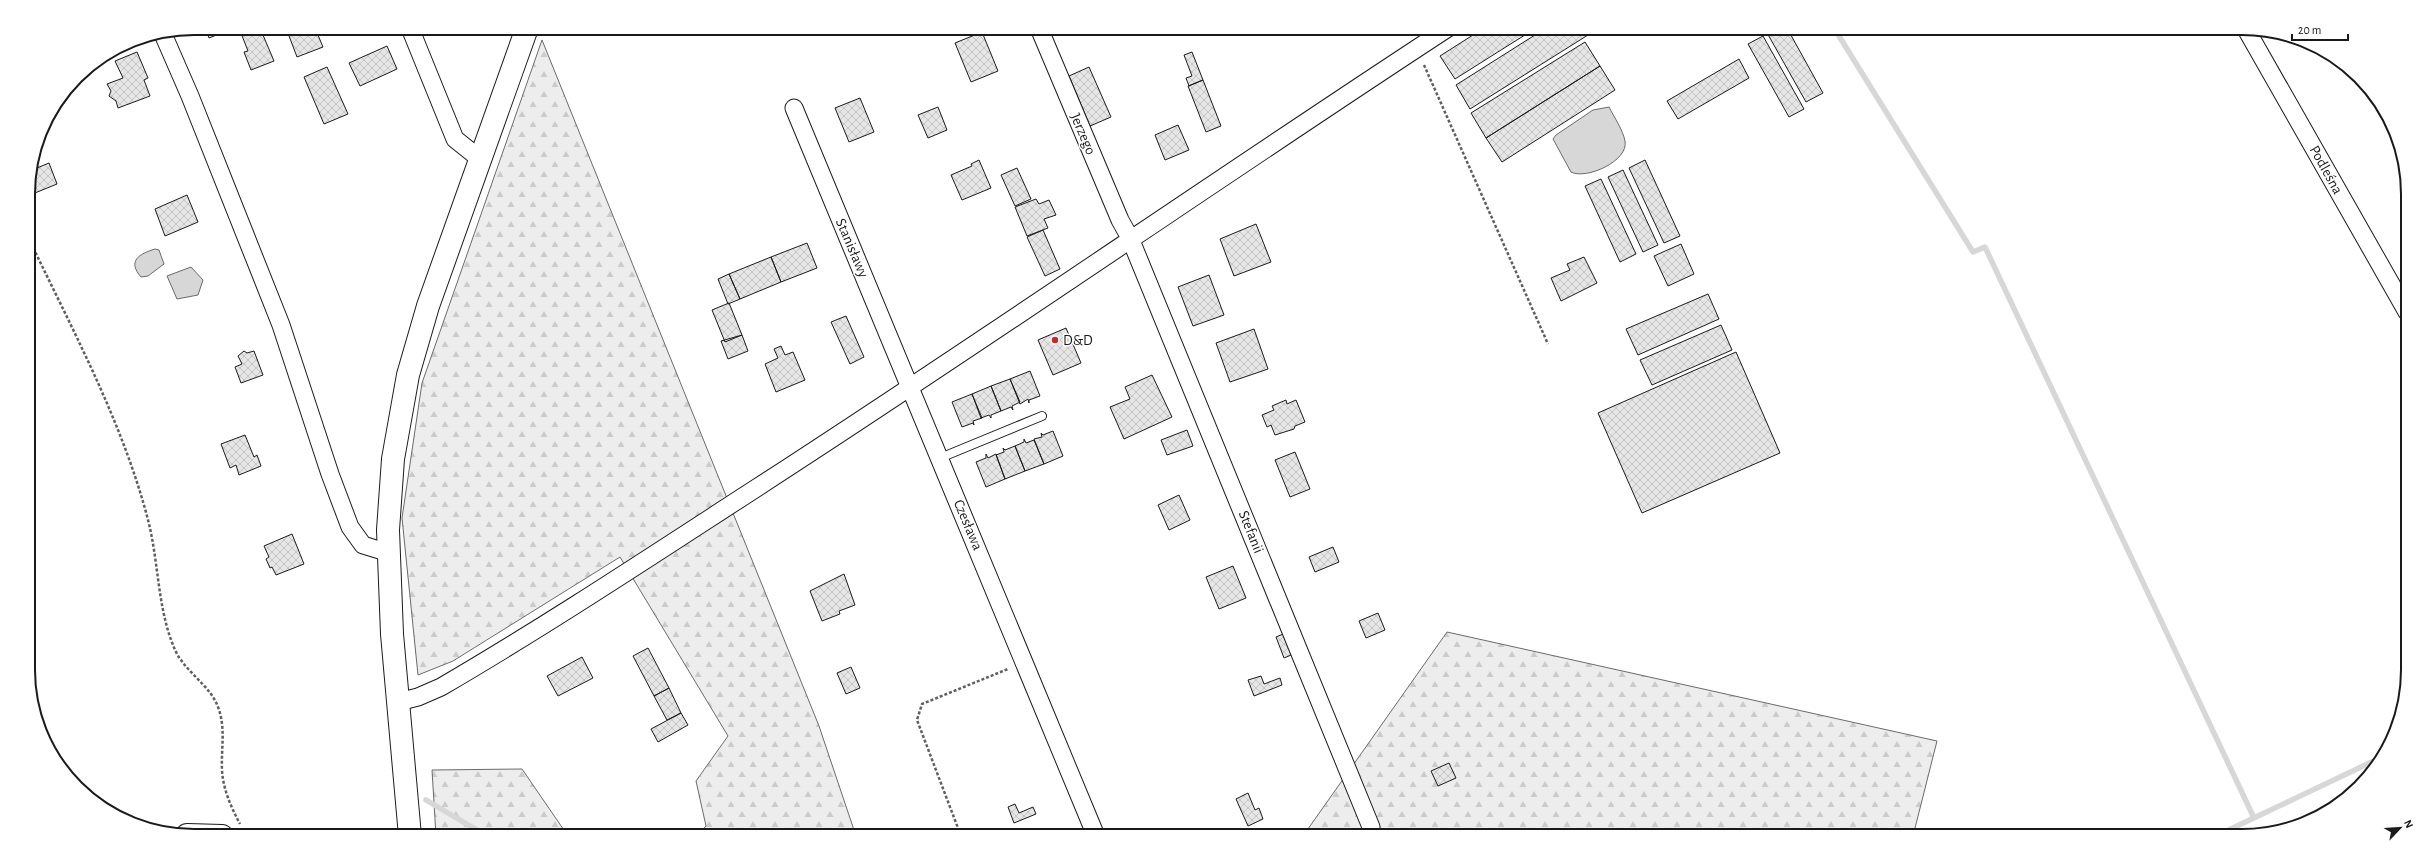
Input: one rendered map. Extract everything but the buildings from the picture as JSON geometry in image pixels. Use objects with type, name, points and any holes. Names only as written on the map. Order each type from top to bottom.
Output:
[{"type":"main road","points":[[409,829],[392,634],[388,530],[393,459],[408,375],[428,306],[524,35]]},
{"type":"street","points":[[413,35],[455,139],[480,159]]},
{"type":"street","name":"Jerzego","points":[[1042,35],[1120,220],[1130,238]]},
{"type":"street","points":[[398,702],[418,697],[440,687],[489,659],[911,388],[1130,238],[1438,35]]},
{"type":"street","name":"Podleśna","points":[[2249,35],[2401,301]]},
{"type":"street","points":[[165,38],[190,96],[281,325],[330,474],[350,527],[363,545],[389,553]]},
{"type":"street","name":"Stanisławy","points":[[794,108],[911,388]]},
{"type":"street","name":"Stefanii","points":[[1130,238],[1371,827]]},
{"type":"street","name":"Czesława","points":[[911,388],[1093,829]]},
{"type":"lane","points":[[940,458],[1042,416]]},
{"type":"path","points":[[1412,52],[1428,69],[1548,344]]},
{"type":"path","points":[[35,252],[98,383],[122,440],[147,515],[156,552],[163,612],[171,638],[180,660],[215,699],[221,716],[223,735],[222,769],[224,788],[243,829]]},
{"type":"path","points":[[958,829],[917,720],[922,704],[1025,662]]},
{"type":"green space","points":[[542,40],[819,726],[854,829],[703,829],[706,826],[696,781],[728,736],[620,557],[453,661],[418,675],[402,518],[422,383]]},
{"type":"green space","points":[[1447,632],[1937,741],[1915,829],[1308,829]]},
{"type":"green space","points":[[522,769],[563,829],[436,829],[432,770]]},
{"type":"shaded area","points":[[1609,107],[1625,141],[1624,148],[1620,155],[1614,162],[1596,171],[1578,174],[1571,172],[1553,139],[1556,135],[1593,110]]},
{"type":"shaded area","points":[[155,249],[159,250],[164,264],[148,276],[141,277],[135,267],[135,262],[144,253]]},
{"type":"shaded area","points":[[191,267],[203,280],[198,295],[177,299],[167,276]]},
{"type":"waterway","points":[[1838,35],[1973,252],[1985,247],[2254,818]]},
{"type":"waterway","points":[[2231,829],[2371,762]]},
{"type":"waterway","points":[[426,800],[475,829]]},
{"type":"place","name":"D&D","points":[[1055,340]]}]
